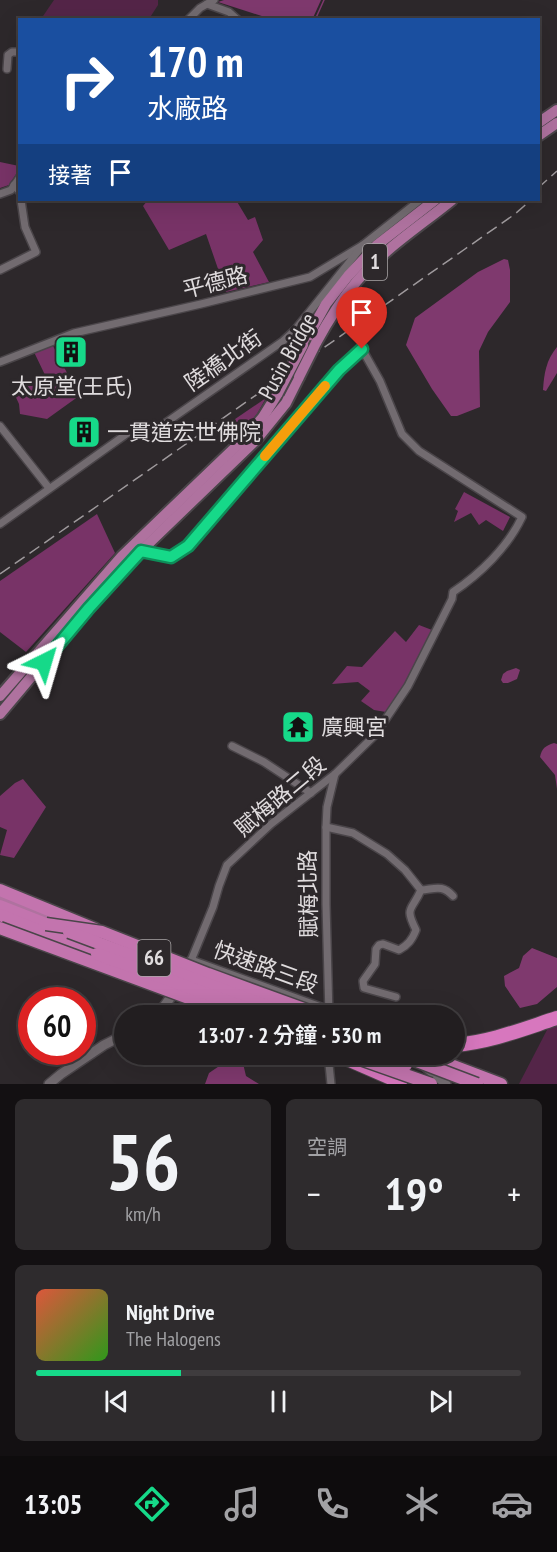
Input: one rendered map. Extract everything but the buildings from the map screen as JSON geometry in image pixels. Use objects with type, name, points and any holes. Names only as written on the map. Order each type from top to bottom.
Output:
[{"type":"highway","points":[[0,890],[208,974],[300,1005]]},
{"type":"highway","name":"66","points":[[0,906],[263,1005]]},
{"type":"highway","name":"66","points":[[0,915],[97,954],[238,1005]]},
{"type":"highway","points":[[46,924],[102,932]]},
{"type":"highway","points":[[0,928],[202,1005]]},
{"type":"highway","points":[[97,954],[207,1005]]},
{"type":"highway","points":[[465,1037],[557,1015]]},
{"type":"highway","points":[[465,1044],[508,1035],[557,1015]]},
{"type":"highway","points":[[350,1065],[390,1084]]},
{"type":"highway","points":[[356,1065],[391,1078],[400,1084]]},
{"type":"highway","points":[[377,1065],[431,1084]]},
{"type":"highway","points":[[405,1065],[455,1084]]},
{"type":"highway","points":[[427,1065],[477,1084]]},
{"type":"highway","points":[[451,1065],[501,1084]]},
{"type":"main road","points":[[540,122],[557,110]]},
{"type":"main road","points":[[540,135],[557,123]]},
{"type":"main road","name":"Pusin Bridge","points":[[154,532],[249,434],[262,417],[278,393],[326,304],[348,276],[377,245],[434,201]]},
{"type":"main road","name":"Pusin Bridge","points":[[154,532],[256,440],[286,403],[335,309],[357,280],[386,251],[451,201]]},
{"type":"main road","name":"1","points":[[0,696],[154,532]]},
{"type":"main road","name":"1","points":[[1,713],[137,548]]},
{"type":"main road","name":"66","points":[[0,898],[189,966],[283,1005]]},
{"type":"main road","name":"66","points":[[0,922],[174,993],[212,1005]]},
{"type":"street","points":[[190,18],[200,8],[211,2],[236,18]]},
{"type":"street","points":[[7,69],[8,55],[18,52]]},
{"type":"street","points":[[0,194],[17,188]]},
{"type":"street","points":[[0,270],[36,252],[25,227],[21,201]]},
{"type":"street","name":"平德路","points":[[0,362],[74,333],[310,277],[363,245],[419,201]]},
{"type":"street","name":"陸橋北街","points":[[49,488],[139,424],[154,431],[283,340],[295,330],[363,245]]},
{"type":"street","name":"賦梅路二段","points":[[137,548],[171,557],[188,546],[339,370],[362,349],[380,381],[402,434],[419,451],[522,518],[516,530],[492,558],[463,585],[453,591],[452,599],[408,686],[375,735],[336,774],[271,824],[227,865],[189,966]]},
{"type":"street","points":[[0,426],[49,488],[0,524]]},
{"type":"street","points":[[232,746],[264,762],[311,792]]},
{"type":"street","name":"賦梅北路","points":[[327,1005],[326,827],[327,807],[336,774]]},
{"type":"street","points":[[326,827],[353,833],[387,854],[405,870],[421,890]]},
{"type":"street","points":[[421,890],[443,888],[453,896]]},
{"type":"street","points":[[396,997],[364,988],[363,981],[375,964],[378,945],[383,944],[399,950],[408,945],[416,930],[409,916],[410,906],[421,890]]},
{"type":"street","name":"快速路三段","points":[[189,966],[301,1005]]},
{"type":"street","points":[[166,1005],[174,993],[203,1005]]},
{"type":"street","points":[[49,1084],[114,1040]]},
{"type":"street","points":[[330,1065],[331,1084]]},
{"type":"street","points":[[373,1065],[412,1084]]},
{"type":"street","points":[[424,1065],[446,1084]]},
{"type":"shaded area","points":[[54,0],[158,0],[158,5],[150,18],[42,18]]},
{"type":"shaded area","points":[[224,0],[321,0],[313,18],[268,18],[218,2]]},
{"type":"shaded area","points":[[0,162],[18,166],[18,171],[9,185],[0,188]]},
{"type":"shaded area","points":[[147,201],[237,201],[248,220],[255,217],[263,240],[253,252],[269,282],[226,292],[206,234],[169,250],[143,206]]},
{"type":"shaded area","points":[[504,259],[508,260],[510,270],[510,302],[488,332],[479,351],[480,407],[451,416],[406,345],[415,318],[478,272]]},
{"type":"shaded area","points":[[52,344],[79,396],[47,419],[20,414],[19,404],[13,391],[45,375],[34,352]]},
{"type":"shaded area","points":[[557,347],[557,373],[546,391],[543,390],[546,367]]},
{"type":"shaded area","points":[[266,398],[257,414],[235,442],[219,430]]},
{"type":"shaded area","points":[[464,492],[510,517],[503,531],[486,520],[479,525],[471,513],[454,522],[458,511],[455,509]]},
{"type":"shaded area","points":[[97,514],[115,553],[26,652],[0,632],[0,581]]},
{"type":"shaded area","points":[[419,625],[432,630],[403,688],[386,712],[374,710],[361,701],[370,691],[358,682],[332,684],[347,666],[362,667],[395,631],[406,642]]},
{"type":"shaded area","points":[[516,668],[520,670],[517,679],[503,683],[501,680],[503,674]]},
{"type":"shaded area","points":[[554,743],[557,744],[557,789],[555,775],[540,757],[544,748]]},
{"type":"shaded area","points":[[23,779],[46,807],[14,858],[0,855],[7,830],[0,827],[0,796]]},
{"type":"shaded area","points":[[532,948],[557,958],[557,987],[537,1004],[520,1008],[505,986],[504,976],[519,968],[523,956]]},
{"type":"shaded area","points":[[557,1025],[557,1084],[519,1084],[548,1028]]},
{"type":"shaded area","points":[[221,1065],[243,1065],[246,1076],[259,1084],[205,1084],[209,1073]]},
{"type":"waterway","points":[[316,18],[324,0]]},
{"type":"railway","points":[[540,186],[557,171]]},
{"type":"railway","points":[[0,574],[515,214],[530,201]]},
{"type":"slow traffic","points":[[265,456],[325,386]]},
{"type":"place","name":"太原堂(王氏)","points":[[71,352]]},
{"type":"place","name":"一貫道宏世佛院","points":[[84,432]]},
{"type":"place","name":"廣興宮","points":[[298,727]]},
{"type":"route","points":[[44,662],[141,551],[171,557],[188,546],[339,370],[362,349]]}]
